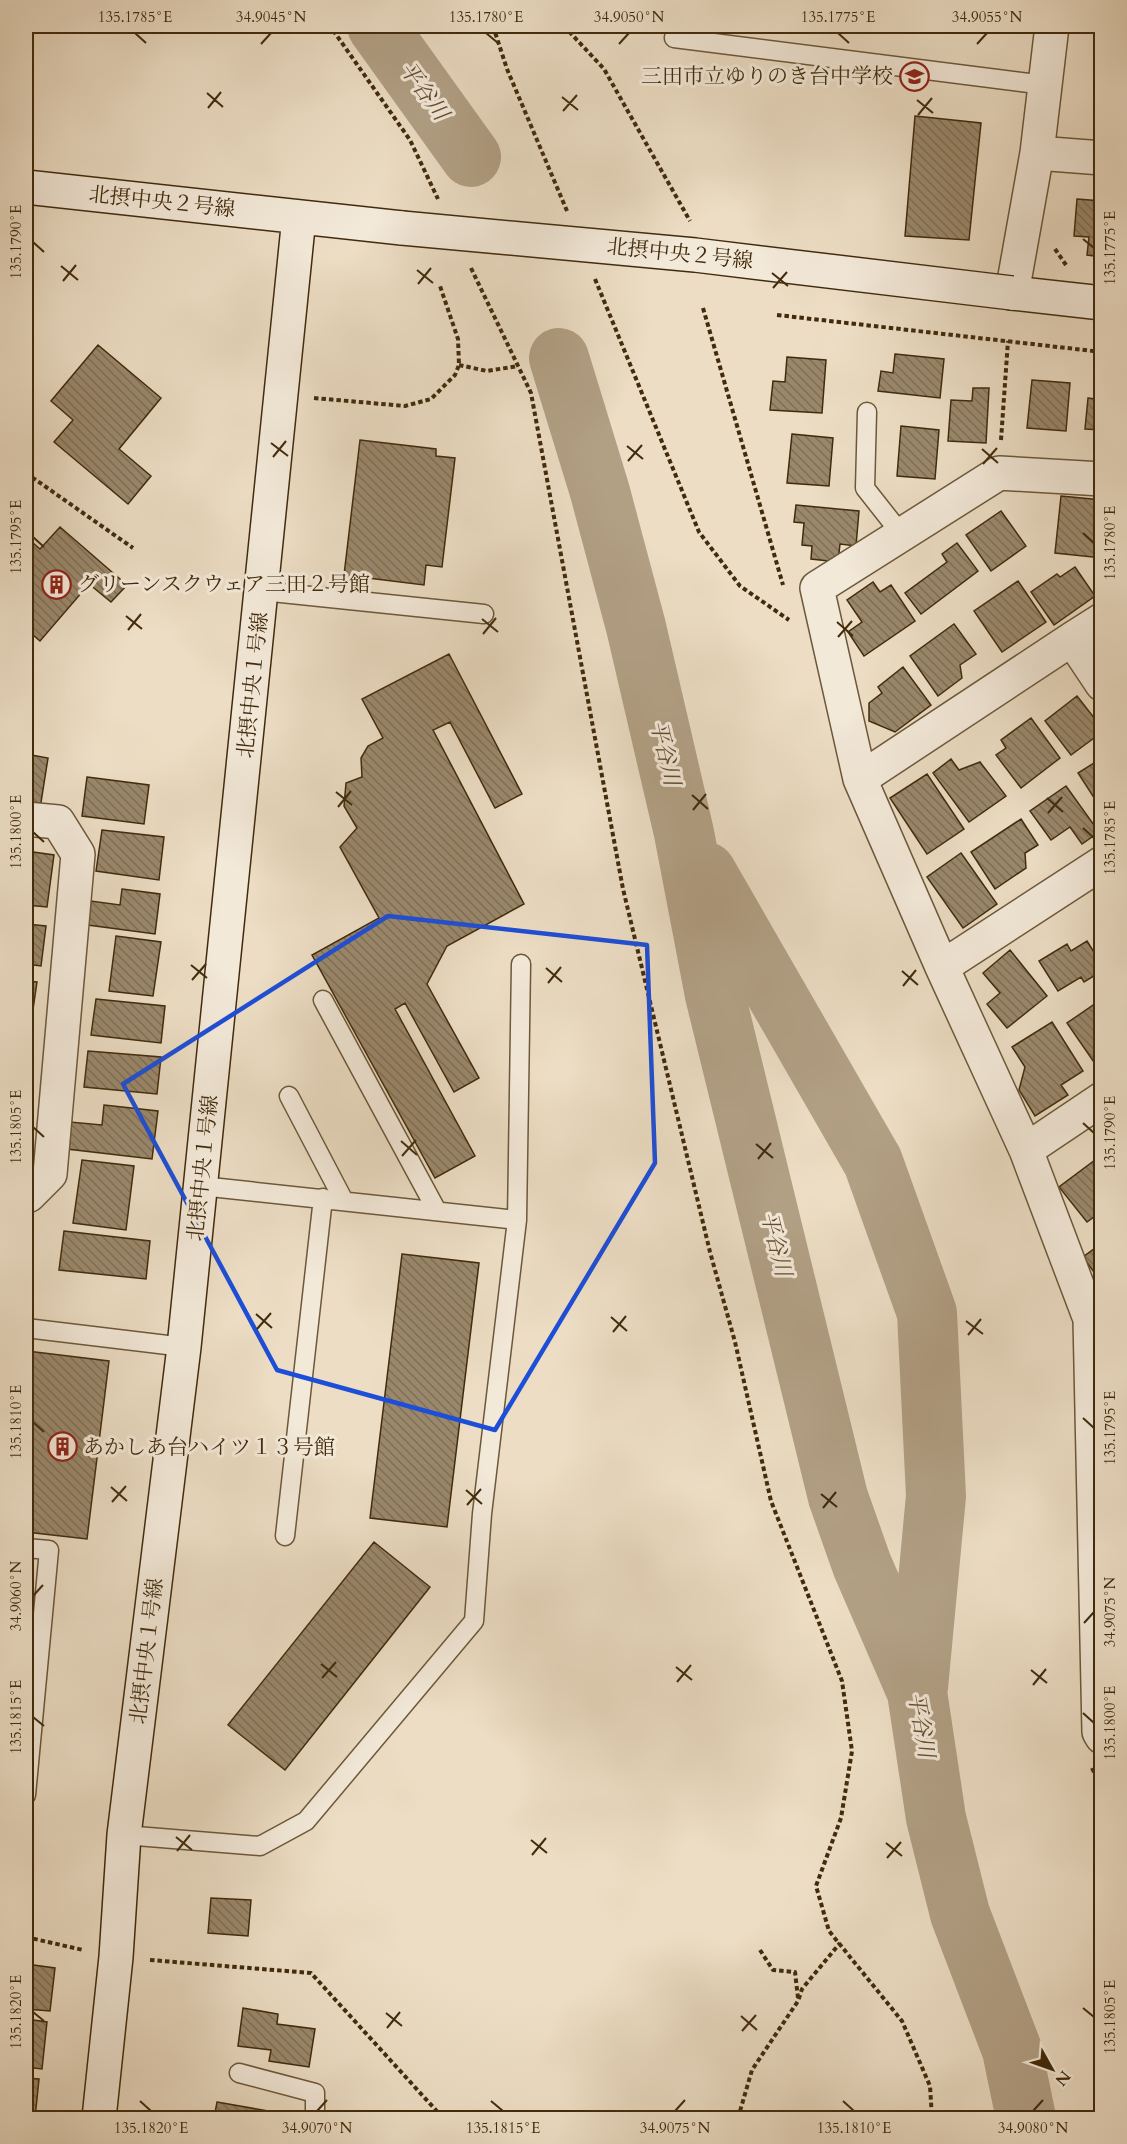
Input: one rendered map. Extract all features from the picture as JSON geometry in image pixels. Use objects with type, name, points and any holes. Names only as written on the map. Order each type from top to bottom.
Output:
[{"type":"street","points":[[1012,293],[1037,153],[1052,26]]},
{"type":"street","points":[[1037,153],[1101,158]]},
{"type":"street","name":"北摂中央２号線","points":[[26,188],[402,228],[695,255],[1101,303]]},
{"type":"street","name":"北摂中央１号線","points":[[99,2118],[116,1957],[124,1835],[184,1347],[299,217]]},
{"type":"street","points":[[1101,479],[999,473],[817,588],[860,779],[942,967],[1026,1150],[1096,1316],[1099,1732],[1101,1737]]},
{"type":"street","points":[[860,779],[1101,620]]},
{"type":"street","points":[[1072,639],[1101,684]]},
{"type":"street","points":[[26,819],[58,822],[78,854],[50,1174],[28,1195],[26,1194]]},
{"type":"street","points":[[942,967],[1101,863]]},
{"type":"street","points":[[1026,1150],[1101,1099]]},
{"type":"lane","points":[[676,26],[674,38],[1045,85]]},
{"type":"lane","points":[[867,412],[864,489],[902,535]]},
{"type":"lane","points":[[262,591],[484,614]]},
{"type":"lane","points":[[124,1835],[260,1846],[306,1821],[474,1621],[482,1514],[517,1220],[521,964]]},
{"type":"lane","points":[[323,1000],[437,1211]]},
{"type":"lane","points":[[289,1096],[344,1201]]},
{"type":"lane","points":[[201,1186],[517,1220]]},
{"type":"lane","points":[[285,1536],[324,1198]]},
{"type":"lane","points":[[26,1328],[184,1347]]},
{"type":"lane","points":[[26,1548],[49,1550],[26,1796]]},
{"type":"lane","points":[[239,2073],[315,2093],[315,2118]]},
{"type":"path","points":[[327,26],[335,33],[410,140],[441,204]]},
{"type":"path","points":[[493,26],[507,69],[570,218]]},
{"type":"path","points":[[564,26],[604,69],[690,222]]},
{"type":"path","points":[[466,258],[531,393],[623,889],[710,1252],[735,1342],[771,1501],[842,1681],[852,1751],[841,1818],[816,1886],[830,1931],[902,2021],[930,2086],[932,2118]]},
{"type":"path","points":[[592,271],[699,532],[740,586],[794,624],[791,613]]},
{"type":"path","points":[[282,395],[405,405],[431,399],[455,375],[459,365],[458,339],[440,286]]},
{"type":"path","points":[[703,309],[785,591]]},
{"type":"path","points":[[777,315],[1101,352]]},
{"type":"path","points":[[999,473],[1008,341]]},
{"type":"path","points":[[459,365],[487,371],[518,366]]},
{"type":"path","points":[[26,473],[133,548]]},
{"type":"path","points":[[1092,1767],[1101,1789]]},
{"type":"path","points":[[26,1932],[32,1938]]},
{"type":"path","points":[[26,1937],[116,1957],[311,1973],[443,2118]]},
{"type":"path","points":[[738,2118],[752,2070],[798,2001],[802,1989],[840,1943]]},
{"type":"path","points":[[760,1950],[773,1970],[795,1972],[798,2001]]},
{"type":"highlighted area","points":[[388,916],[647,945],[655,1163],[495,1430],[277,1370],[123,1084]]},
{"type":"building","points":[[915,116],[981,123],[969,240],[905,236]]},
{"type":"building","points":[[1077,199],[1102,201],[1102,257],[1087,255],[1089,237],[1074,236]]},
{"type":"building","points":[[98,345],[161,398],[119,449],[151,476],[128,504],[54,442],[73,420],[51,401]]},
{"type":"building","points":[[895,354],[944,359],[940,398],[878,391],[881,371],[893,373]]},
{"type":"building","points":[[787,357],[826,360],[822,413],[770,410],[773,381],[785,382]]},
{"type":"building","points":[[1032,380],[1070,383],[1066,431],[1027,428]]},
{"type":"building","points":[[973,388],[989,388],[986,443],[948,441],[951,400],[972,401]]},
{"type":"building","points":[[1088,398],[1102,400],[1102,430],[1085,429]]},
{"type":"building","points":[[901,426],[939,430],[935,479],[897,476]]},
{"type":"building","points":[[792,434],[833,438],[829,486],[787,483]]},
{"type":"building","points":[[360,440],[436,449],[436,456],[455,458],[442,567],[426,565],[424,585],[344,575]]},
{"type":"building","points":[[1061,496],[1102,500],[1102,558],[1055,553]]},
{"type":"building","points":[[796,505],[859,511],[856,546],[840,544],[838,562],[811,559],[812,546],[802,545],[804,523],[794,522]]},
{"type":"building","points":[[1001,511],[1026,546],[991,571],[966,535]]},
{"type":"building","name":"グリーンスクウェア三田２号館","points":[[60,527],[127,585],[111,602],[89,584],[40,641],[26,629],[26,537],[40,549]]},
{"type":"building","points":[[957,543],[978,571],[921,614],[905,593],[947,562],[942,554]]},
{"type":"building","points":[[1075,567],[1095,596],[1054,625],[1031,592],[1057,574],[1060,577]]},
{"type":"building","points":[[1018,581],[1046,622],[1002,652],[974,611]]},
{"type":"building","points":[[873,582],[880,592],[891,585],[915,621],[864,656],[848,632],[862,622],[847,600]]},
{"type":"building","points":[[954,624],[976,654],[960,665],[962,678],[938,696],[910,656]]},
{"type":"building","points":[[449,654],[522,794],[495,808],[450,722],[433,730],[524,904],[447,946],[427,984],[479,1078],[454,1092],[405,1003],[395,1009],[475,1156],[435,1178],[312,955],[379,918],[340,847],[357,828],[344,806],[346,783],[362,777],[361,758],[368,746],[383,738],[362,699]]},
{"type":"building","points":[[903,667],[931,705],[895,732],[869,721],[869,703],[882,693],[878,687]]},
{"type":"building","points":[[1077,696],[1102,728],[1102,732],[1071,755],[1045,721]]},
{"type":"building","points":[[1031,718],[1060,758],[1021,788],[996,755],[1006,748],[1001,740]]},
{"type":"building","points":[[26,754],[48,758],[39,815],[26,813]]},
{"type":"building","points":[[1102,758],[1102,810],[1078,773]]},
{"type":"building","points":[[951,759],[959,770],[980,762],[1006,796],[969,822],[933,773]]},
{"type":"building","points":[[927,774],[964,829],[927,854],[890,798]]},
{"type":"building","points":[[87,777],[149,785],[144,824],[82,816]]},
{"type":"building","points":[[1066,786],[1099,832],[1082,844],[1070,827],[1051,840],[1030,811]]},
{"type":"building","points":[[1021,819],[1038,845],[1025,853],[1026,868],[995,889],[971,852]]},
{"type":"building","points":[[102,830],[164,837],[159,880],[96,871]]},
{"type":"building","points":[[26,851],[54,855],[47,907],[26,905]]},
{"type":"building","points":[[961,853],[997,904],[963,928],[927,877]]},
{"type":"building","points":[[122,889],[160,894],[155,934],[88,925],[91,901],[120,905]]},
{"type":"building","points":[[26,924],[46,926],[41,966],[26,964]]},
{"type":"building","points":[[116,936],[161,942],[153,996],[109,991]]},
{"type":"building","points":[[1087,941],[1102,965],[1102,971],[1084,982],[1081,977],[1058,991],[1039,961],[1067,944],[1071,951]]},
{"type":"building","points":[[1010,950],[1047,996],[1007,1028],[987,1004],[1000,993],[983,973]]},
{"type":"building","points":[[26,981],[37,982],[30,1030],[26,1030]]},
{"type":"building","points":[[96,999],[165,1006],[161,1043],[91,1035]]},
{"type":"building","points":[[1102,999],[1102,1066],[1098,1068],[1067,1023]]},
{"type":"building","points":[[1052,1022],[1083,1071],[1061,1085],[1068,1095],[1035,1116],[1019,1090],[1025,1067],[1012,1047]]},
{"type":"building","points":[[88,1051],[161,1057],[157,1094],[84,1087]]},
{"type":"building","points":[[104,1105],[158,1111],[152,1159],[67,1149],[70,1122],[102,1125]]},
{"type":"building","points":[[1099,1157],[1102,1161],[1102,1211],[1087,1222],[1059,1187]]},
{"type":"building","points":[[82,1160],[134,1166],[126,1230],[73,1223]]},
{"type":"building","points":[[64,1231],[150,1241],[146,1279],[59,1270]]},
{"type":"building","points":[[1102,1243],[1102,1277],[1099,1279],[1083,1257]]},
{"type":"building","points":[[402,1254],[479,1263],[447,1527],[370,1518]]},
{"type":"building","name":"あかしあ台ハイツ１３号館","points":[[27,1351],[109,1361],[87,1539],[26,1532]]},
{"type":"building","points":[[374,1542],[430,1587],[285,1770],[228,1725]]},
{"type":"building","points":[[211,1898],[251,1900],[248,1936],[208,1933]]},
{"type":"building","points":[[26,1964],[55,1968],[50,2011],[26,2009]]},
{"type":"building","points":[[243,2008],[278,2014],[277,2024],[315,2029],[309,2067],[269,2061],[271,2050],[238,2046]]},
{"type":"building","points":[[26,2019],[47,2022],[42,2069],[26,2067]]},
{"type":"building","points":[[26,2078],[39,2079],[35,2118],[26,2118]]},
{"type":"building","points":[[217,2102],[302,2117],[302,2118],[214,2118]]},
{"type":"waterway","name":"平谷川","points":[[377,26],[471,157]]},
{"type":"waterway","name":"平谷川","points":[[559,358],[600,492],[636,627],[684,833],[715,995],[838,1497],[862,1565],[917,1692],[936,1818],[960,1914],[1012,2050],[1026,2118]]},
{"type":"waterway","points":[[706,872],[873,1162],[927,1313],[936,1496],[918,1687]]},
{"type":"place","name":"三田市立ゆりのき台中学校","points":[[914,76]]},
{"type":"place","name":"グリーンスクウェア三田２号館","points":[[57,584]]},
{"type":"place","name":"あかしあ台ハイツ１３号館","points":[[62,1447]]}]
